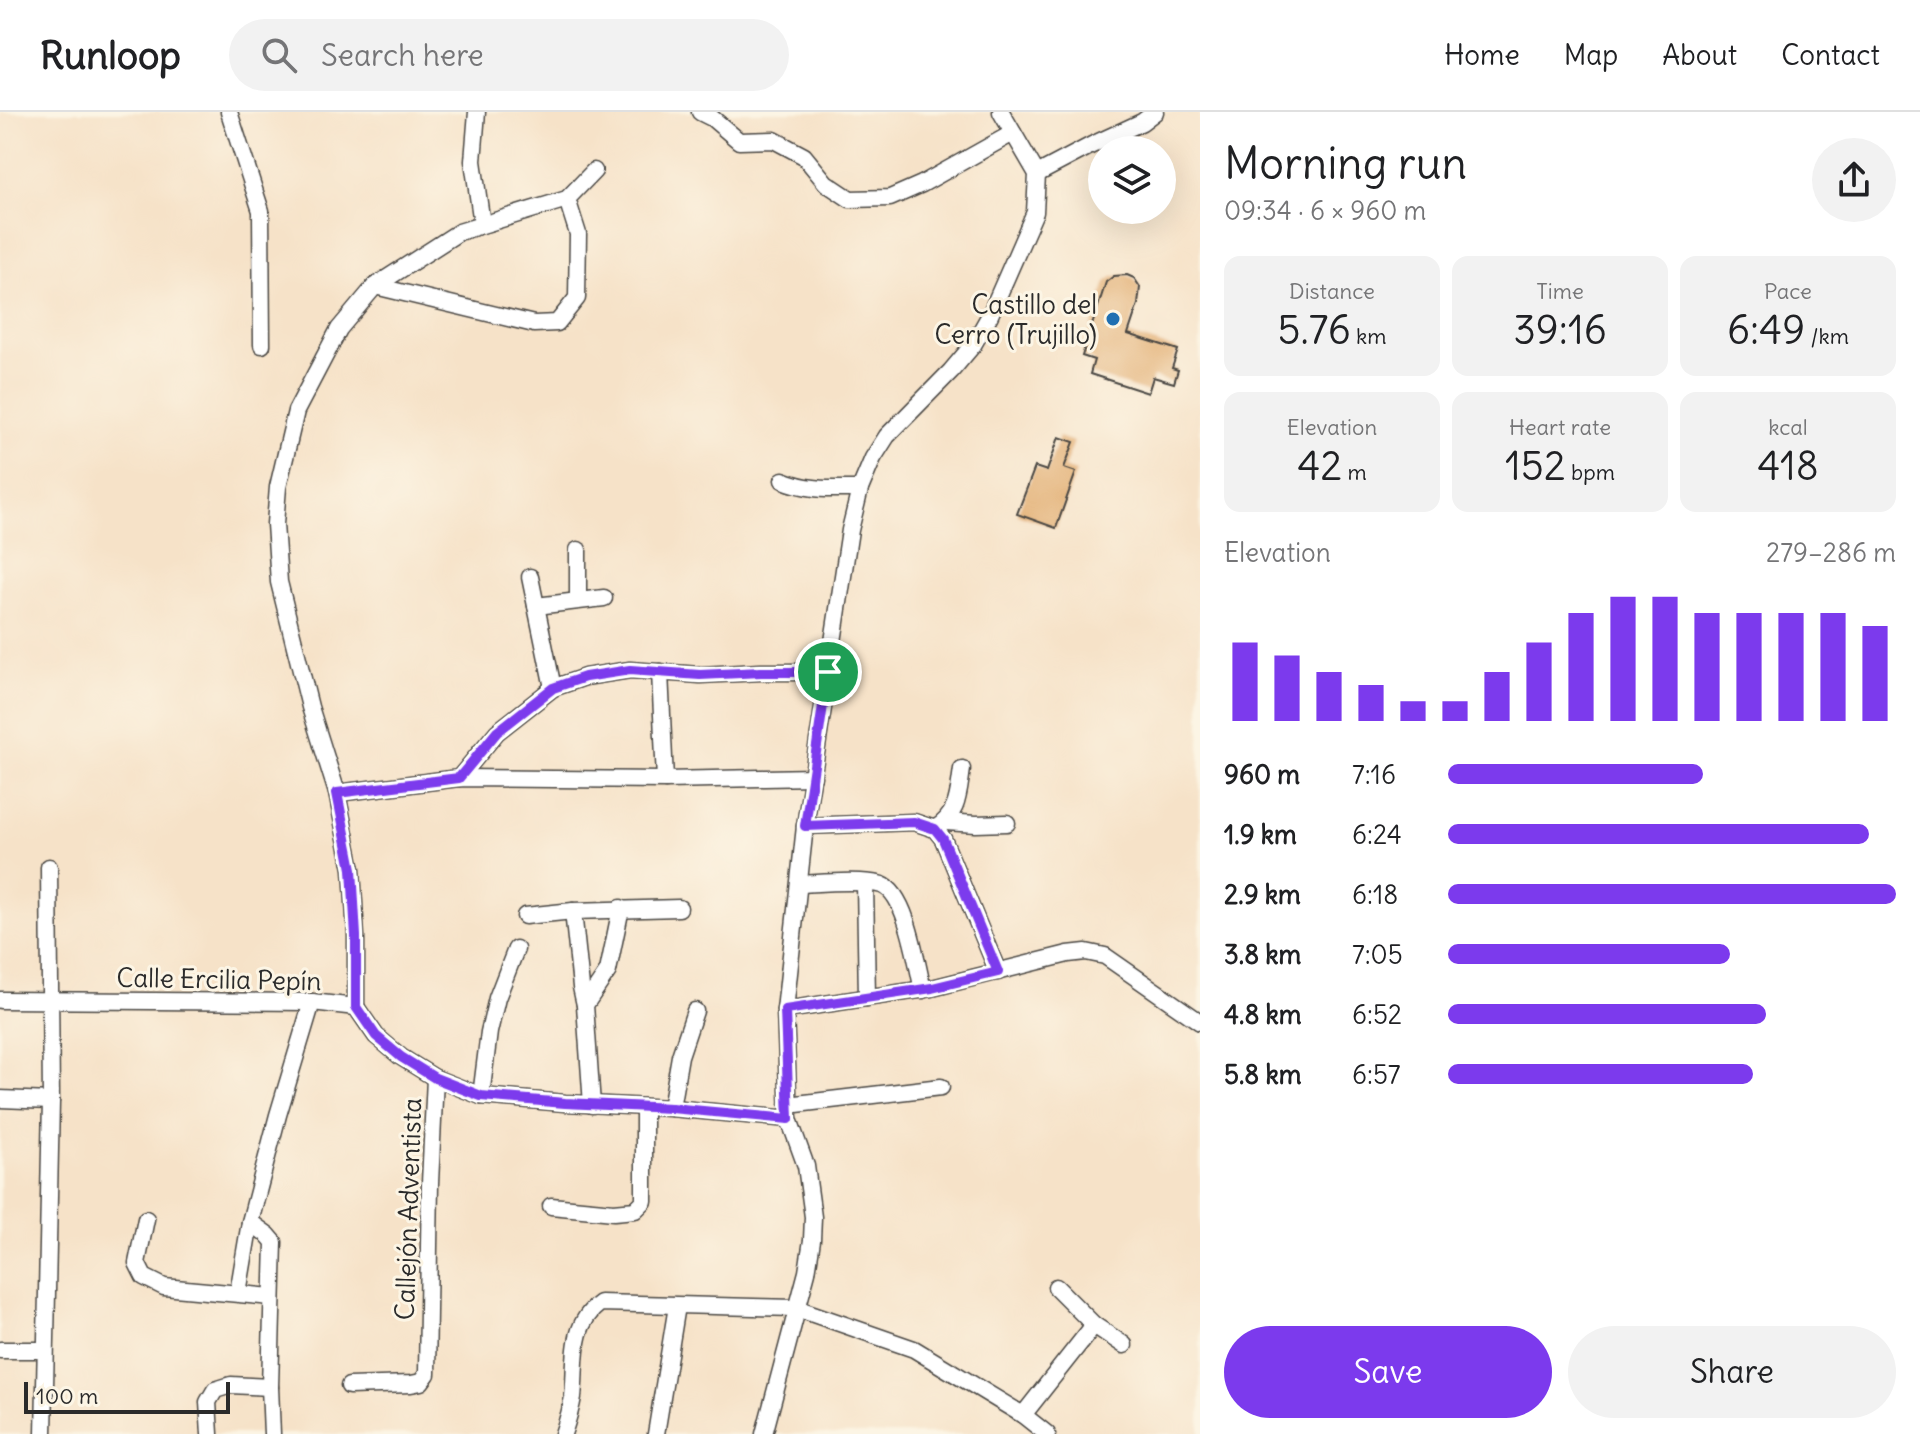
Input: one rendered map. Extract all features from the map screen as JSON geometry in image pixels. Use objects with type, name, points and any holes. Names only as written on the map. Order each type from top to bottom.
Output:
[{"type":"street","points":[[229,112],[261,211],[262,345]]},
{"type":"street","points":[[477,112],[473,161],[482,224]]},
{"type":"street","points":[[700,112],[739,141],[774,140],[804,156],[826,183],[850,199],[890,198],[922,184],[1013,133]]},
{"type":"street","points":[[764,1434],[807,1272],[812,1240],[813,1217],[806,1166],[788,1112],[785,1010],[805,826],[850,530],[860,489],[873,458],[887,436],[973,345],[990,315],[1035,212],[1037,174],[1001,112]]},
{"type":"street","points":[[1037,174],[1142,122],[1155,112]]},
{"type":"street","points":[[356,1007],[352,869],[337,793],[310,707],[279,582],[275,524],[278,487],[296,411],[339,329],[375,286],[459,232],[567,199],[594,171]]},
{"type":"street","points":[[375,286],[534,324],[557,323],[577,298],[578,234],[567,199]]},
{"type":"street","points":[[783,480],[800,487],[860,489]]},
{"type":"street","points":[[578,550],[578,599]]},
{"type":"street","points":[[530,577],[553,688]]},
{"type":"street","points":[[536,606],[604,598]]},
{"type":"street","points":[[459,778],[497,732],[553,688],[585,677],[630,670],[700,675],[828,672]]},
{"type":"street","points":[[660,672],[665,780]]},
{"type":"street","points":[[962,769],[956,804],[940,826],[998,972]]},
{"type":"street","points":[[337,793],[459,778],[665,780],[813,777]]},
{"type":"street","points":[[805,826],[1007,823]]},
{"type":"street","points":[[44,1434],[51,1101],[49,867]]},
{"type":"street","points":[[800,884],[865,883],[885,886],[903,910],[923,990]]},
{"type":"street","points":[[865,883],[867,998]]},
{"type":"street","points":[[585,1005],[608,971],[621,908]]},
{"type":"street","points":[[525,916],[621,908],[679,908]]},
{"type":"street","points":[[573,911],[585,1005],[592,1105]]},
{"type":"street","points":[[481,1096],[489,1032],[497,998],[516,949]]},
{"type":"street","points":[[785,1010],[923,990],[1086,952],[1105,956],[1200,1022]]},
{"type":"street","name":"Calle Ercilia Pepín","points":[[0,1000],[312,1002],[356,1007],[376,1036],[401,1057],[435,1078],[481,1096],[592,1105],[788,1112],[941,1087]]},
{"type":"street","points":[[238,1293],[250,1222],[312,1002]]},
{"type":"street","points":[[671,1108],[680,1056],[695,1011]]},
{"type":"street","name":"Callejón Adventista","points":[[349,1386],[421,1382],[427,1374],[435,1078]]},
{"type":"street","points":[[0,1099],[51,1101]]},
{"type":"street","points":[[551,1206],[614,1212],[635,1210],[644,1201],[644,1107]]},
{"type":"street","points":[[146,1219],[137,1263],[144,1277],[164,1287],[272,1297]]},
{"type":"street","points":[[250,1222],[274,1242],[270,1387],[272,1434]]},
{"type":"street","points":[[1056,1287],[1094,1325],[1124,1345]]},
{"type":"street","points":[[563,1434],[572,1400],[577,1335],[590,1310],[600,1303],[796,1308],[914,1349],[1023,1415],[1047,1434]]},
{"type":"street","points":[[656,1434],[677,1306]]},
{"type":"street","points":[[1023,1415],[1094,1325]]},
{"type":"street","points":[[0,1350],[45,1350]]},
{"type":"street","points":[[210,1434],[208,1402],[215,1390],[231,1385],[270,1387]]},
{"type":"building","name":"Castillo del Cerro (Trujillo)","points":[[1114,276],[1134,278],[1140,287],[1128,334],[1178,350],[1172,368],[1178,370],[1174,383],[1153,377],[1148,393],[1090,374],[1094,360],[1082,356],[1106,282]]},
{"type":"building","points":[[1059,437],[1074,442],[1064,468],[1076,472],[1056,528],[1017,514],[1035,467],[1047,471]]},
{"type":"place","name":"Castillo del Cerro (Trujillo)","points":[[1113,319]]},
{"type":"route","points":[[630,670],[700,675],[828,672],[805,826],[914,822],[935,829],[943,839],[998,972],[932,988],[785,1010],[789,1119],[481,1096],[435,1078],[401,1057],[376,1036],[356,1007],[352,869],[337,793],[459,778],[497,732],[553,688],[585,677],[630,670]]}]
